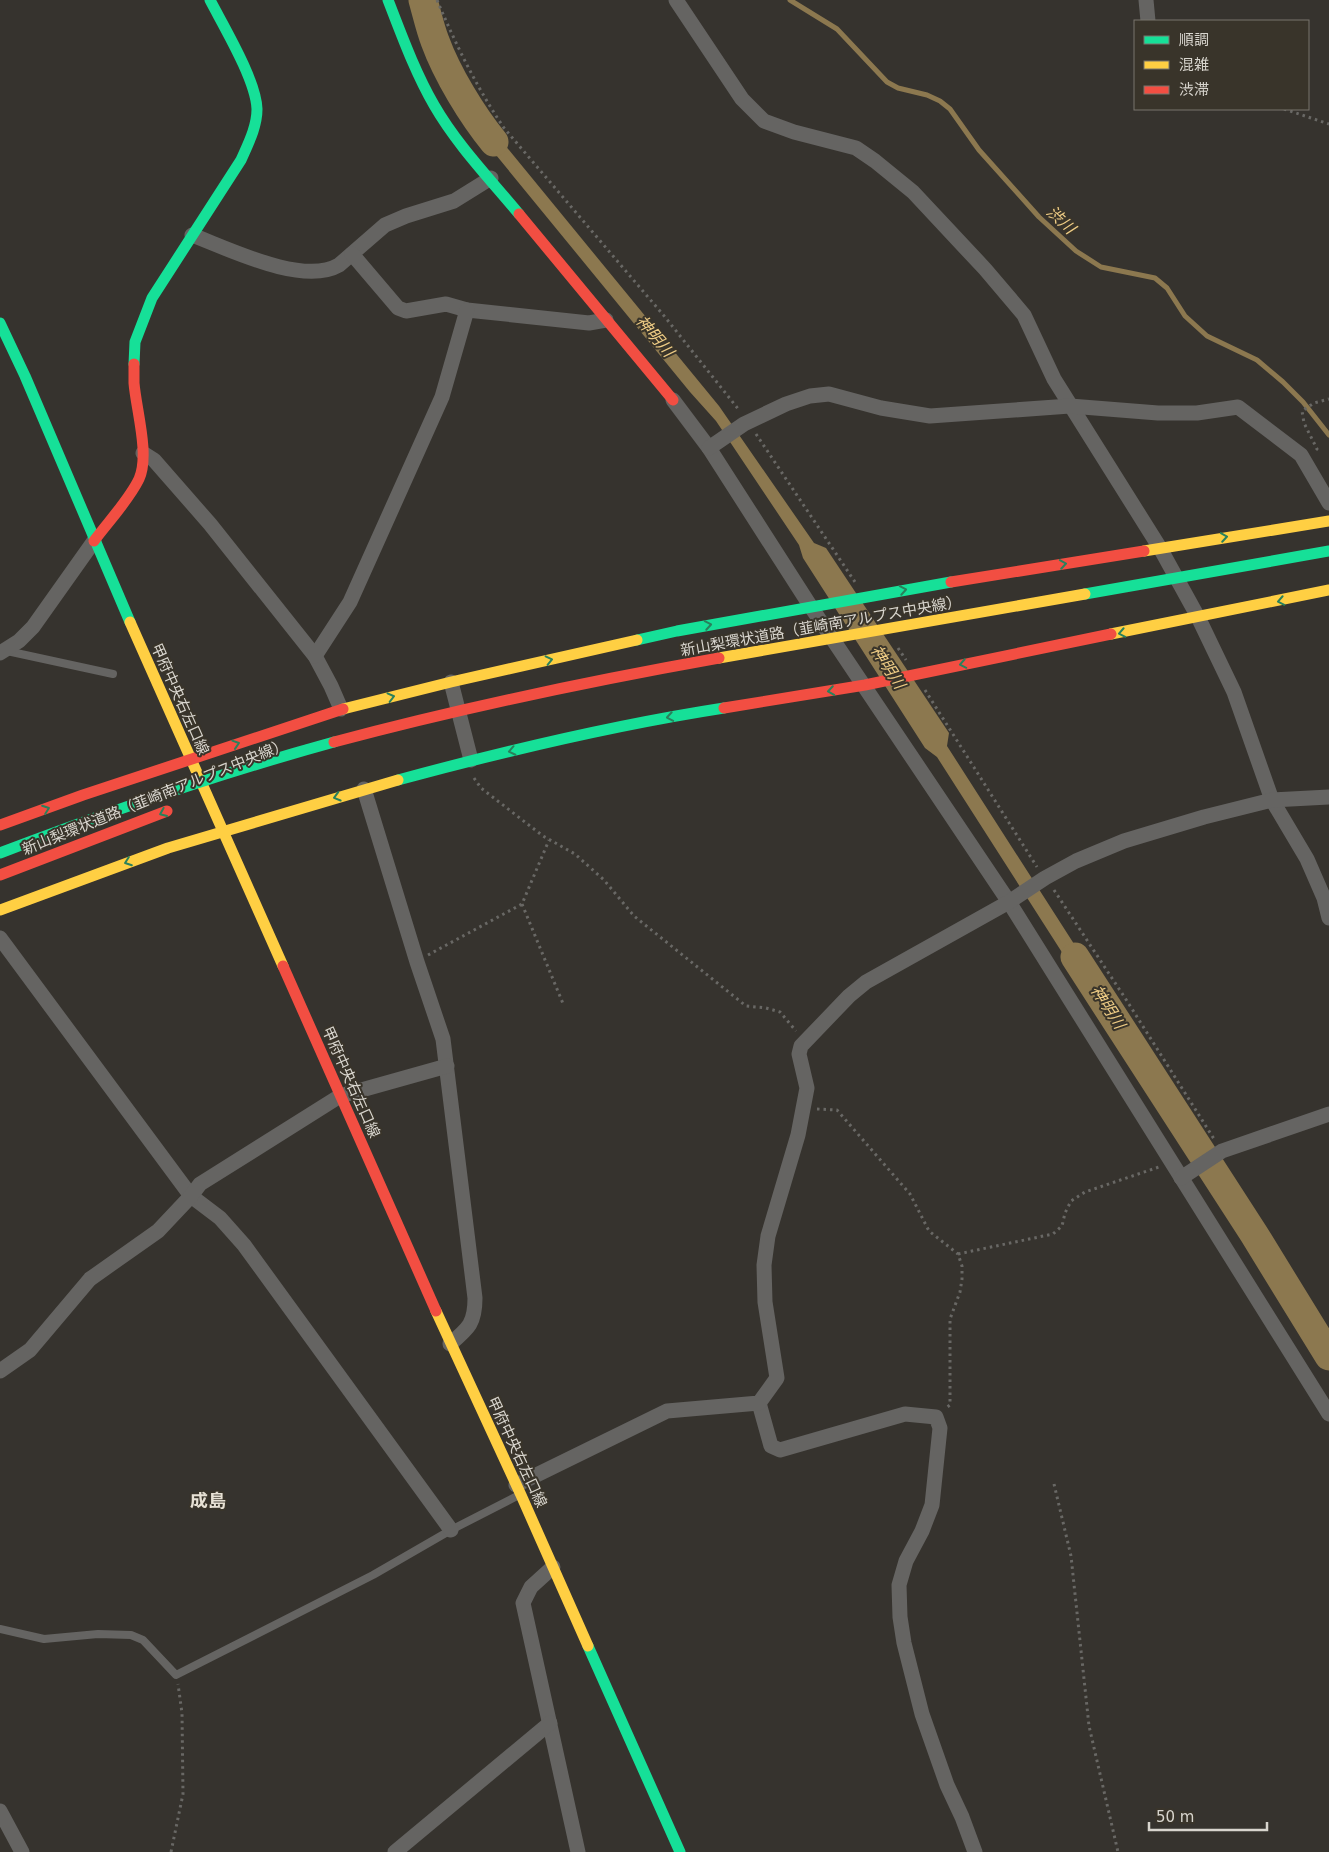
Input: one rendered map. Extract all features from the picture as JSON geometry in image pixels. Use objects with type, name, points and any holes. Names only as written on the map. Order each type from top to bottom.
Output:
[{"type":"main road","points":[[94,541],[140,477],[143,453],[134,383],[135,342],[142,321],[152,298],[241,160],[252,136],[257,109],[250,78],[210,0]]},
{"type":"main road","points":[[388,0],[415,70],[435,107],[462,145],[673,400]]},
{"type":"main road","name":"甲府中央右左口線","points":[[0,322],[13,347],[42,422],[190,759],[450,1344],[553,1567],[680,1852]]},
{"type":"main road","points":[[0,825],[341,709],[451,682],[676,631],[818,605],[1329,520]]},
{"type":"main road","name":"新山梨環状道路（韮崎南アルプス中央線）","points":[[0,853],[88,819],[214,777],[321,746],[517,697],[614,677],[1329,551]]},
{"type":"main road","points":[[0,910],[168,848],[364,789],[471,760],[666,717],[872,684],[1329,590]]},
{"type":"main road","name":"新山梨環状道路（韮崎南アルプス中央線）","points":[[196,798],[321,746]]},
{"type":"main road","name":"新山梨環状道路（韮崎南アルプス中央線）","points":[[0,875],[178,806]]},
{"type":"street","points":[[676,0],[742,99],[764,121],[794,132],[856,148],[875,161],[913,192],[985,268],[1024,315],[1054,379],[1160,548],[1198,617],[1234,692],[1272,800],[1307,859],[1324,898],[1329,918]]},
{"type":"street","points":[[1146,0],[1148,20]]},
{"type":"street","points":[[192,235],[273,266],[309,272],[332,270],[385,225],[406,216],[454,201],[491,178]]},
{"type":"street","points":[[352,254],[398,308],[406,310],[446,304],[467,310],[589,323],[606,320]]},
{"type":"street","points":[[315,656],[350,602],[442,397],[467,310]]},
{"type":"street","points":[[712,445],[746,424],[786,404],[810,396],[829,394],[880,408],[930,416],[1070,406],[1158,413],[1197,413],[1238,407],[1301,455],[1329,503]]},
{"type":"street","points":[[673,400],[712,445],[872,684],[1011,900],[1172,1163],[1186,1175],[1329,1414]]},
{"type":"street","points":[[143,453],[154,460],[210,524],[315,656],[341,709]]},
{"type":"street","points":[[2,651],[19,641],[33,627],[94,541]]},
{"type":"street","points":[[451,682],[471,760]]},
{"type":"street","points":[[364,789],[417,962],[443,1038],[476,1298],[475,1314],[467,1330],[450,1344]]},
{"type":"street","points":[[518,1490],[667,1411],[759,1403],[777,1378],[765,1302],[764,1265],[768,1236],[798,1136],[804,1108],[807,1088],[799,1054],[801,1046],[849,996],[866,982],[1076,861],[1124,842],[1204,817],[1272,800],[1329,797]]},
{"type":"street","points":[[0,938],[192,1196],[220,1218],[244,1245],[451,1530]]},
{"type":"street","points":[[0,1371],[30,1350],[90,1278],[158,1231],[192,1196],[200,1184],[340,1096],[446,1066]]},
{"type":"street","points":[[1186,1175],[1221,1152],[1329,1114]]},
{"type":"street","points":[[759,1403],[770,1446],[780,1450],[905,1414],[936,1417],[940,1428],[932,1505],[901,1577],[899,1585],[900,1617],[904,1643],[922,1714],[944,1776],[975,1852]]},
{"type":"street","points":[[553,1567],[531,1587],[523,1603],[578,1852]]},
{"type":"street","points":[[395,1852],[550,1723]]},
{"type":"street","points":[[0,1811],[22,1852]]},
{"type":"lane","points":[[2,651],[113,674]]},
{"type":"lane","points":[[0,1629],[44,1639],[98,1634],[131,1635],[143,1640],[176,1675],[373,1575],[518,1490]]},
{"type":"path","points":[[437,0],[453,38],[485,100],[504,128],[665,317],[746,424],[860,598]]},
{"type":"path","points":[[1287,110],[1329,124]]},
{"type":"path","points":[[1305,461],[1317,449],[1304,423],[1302,411],[1314,403],[1329,399]]},
{"type":"path","points":[[895,643],[912,675],[1043,879],[1128,1001],[1221,1152]]},
{"type":"path","points":[[471,760],[472,775],[481,788],[550,840],[575,854],[604,880],[634,916],[746,1006],[766,1008],[780,1012],[805,1042]]},
{"type":"path","points":[[417,962],[522,904],[550,840]]},
{"type":"path","points":[[522,904],[564,1006]]},
{"type":"path","points":[[804,1108],[838,1110],[910,1194],[929,1231],[958,1254],[962,1266],[962,1279],[960,1292],[950,1319],[950,1405],[936,1417]]},
{"type":"path","points":[[958,1254],[1052,1234],[1062,1226],[1065,1213],[1071,1201],[1086,1192],[1172,1163]]},
{"type":"path","points":[[1054,1484],[1071,1556],[1089,1726],[1118,1852]]},
{"type":"path","points":[[171,1852],[183,1794],[182,1714],[176,1675]]},
{"type":"water","points":[[478,107],[504,144],[719,406],[814,543],[826,548],[949,733],[947,746],[1101,986],[1088,993],[937,757],[925,748],[803,558],[799,545],[716,421],[690,392],[487,144],[466,115]]},
{"type":"waterway","name":"神明川","points":[[423,0],[433,36],[446,67],[469,107],[494,142]]},
{"type":"waterway","name":"渋川","points":[[790,0],[837,29],[887,82],[898,88],[927,95],[940,101],[950,109],[979,150],[1039,217],[1076,251],[1101,267],[1155,278],[1167,288],[1185,316],[1207,336],[1257,360],[1283,382],[1303,402],[1329,435]]},
{"type":"waterway","name":"神明川","points":[[1075,957],[1254,1234],[1329,1356]]},
{"type":"traffic: fast","points":[[134,364],[135,342],[152,298],[241,160],[252,135],[255,122],[257,109],[251,84],[210,0]]},
{"type":"traffic: fast","points":[[388,0],[415,67],[443,120],[463,148],[519,214]]},
{"type":"traffic: fast","points":[[0,323],[25,376],[130,622]]},
{"type":"traffic: fast","points":[[1085,594],[1329,551]]},
{"type":"traffic: fast","points":[[637,640],[677,631],[951,582]]},
{"type":"traffic: fast","points":[[398,780],[560,739],[724,708]]},
{"type":"traffic: fast","points":[[0,853],[166,793],[334,742]]},
{"type":"traffic: fast","points":[[588,1646],[680,1852]]},
{"type":"traffic: slow","points":[[1144,551],[1329,521]]},
{"type":"traffic: slow","points":[[1111,634],[1329,590]]},
{"type":"traffic: slow","points":[[719,658],[1085,594]]},
{"type":"traffic: slow","points":[[130,622],[283,966]]},
{"type":"traffic: slow","points":[[343,709],[451,682],[637,640]]},
{"type":"traffic: slow","points":[[0,910],[168,848],[398,780]]},
{"type":"traffic: slow","points":[[436,1311],[588,1646]]},
{"type":"traffic: jam","points":[[519,214],[673,400]]},
{"type":"traffic: jam","points":[[94,541],[130,495],[142,469],[143,445],[134,383],[134,364]]},
{"type":"traffic: jam","points":[[951,582],[1144,551]]},
{"type":"traffic: jam","points":[[724,708],[865,685],[1111,634]]},
{"type":"traffic: jam","points":[[334,742],[526,696],[719,658]]},
{"type":"traffic: jam","points":[[0,825],[83,795],[343,709]]},
{"type":"traffic: jam","points":[[0,875],[167,811]]},
{"type":"traffic: jam","points":[[283,966],[436,1311]]},
{"type":"district","name":"成島","points":[[208,1500]]}]
